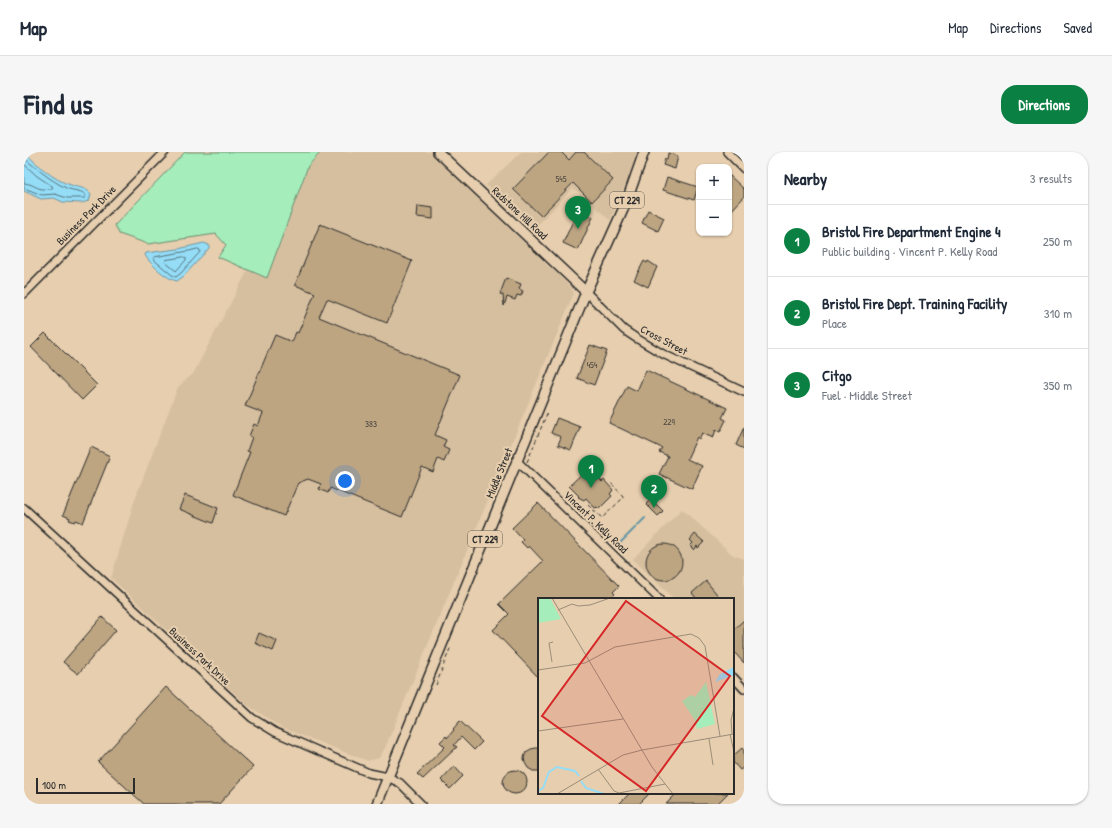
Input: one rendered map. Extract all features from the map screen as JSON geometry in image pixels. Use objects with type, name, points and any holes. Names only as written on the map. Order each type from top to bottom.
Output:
[{"type":"main road","name":"Redstone Hill Road","points":[[438,152],[586,292]]},
{"type":"main road","name":"Middle Street","points":[[377,804],[586,292],[626,203],[644,152]]},
{"type":"street","name":"Business Park Drive","points":[[24,294],[165,152]]},
{"type":"street","points":[[727,152],[744,169]]},
{"type":"street","name":"Cross Street","points":[[586,292],[624,330],[636,338],[663,354],[744,392]]},
{"type":"street","name":"Vincent P. Kelly Road","points":[[517,461],[658,598]]},
{"type":"street","name":"Business Park Drive","points":[[24,508],[252,718],[275,732],[369,773],[388,777]]},
{"type":"street","points":[[734,678],[744,689]]},
{"type":"street","points":[[388,777],[400,783],[421,804]]},
{"type":"path","points":[[524,468],[548,411]]},
{"type":"path","points":[[588,505],[602,518],[623,498],[623,496],[610,482]]},
{"type":"path","points":[[436,685],[451,646]]},
{"type":"shaded area","points":[[321,152],[431,152],[570,286],[574,293],[385,748],[379,758],[368,761],[282,728],[246,704],[111,578],[135,499],[178,387],[193,374],[248,270],[267,278],[308,166]]},
{"type":"shaded area","points":[[521,152],[637,152],[632,169],[610,220],[573,188],[533,230],[486,185]]},
{"type":"shaded area","points":[[682,509],[733,555],[744,559],[744,660],[734,649],[734,598],[673,598],[633,559]]},
{"type":"green space","points":[[185,152],[321,152],[308,166],[267,278],[218,257],[226,245],[216,234],[148,244],[119,234],[115,225]]},
{"type":"water","points":[[24,152],[46,172],[58,180],[89,192],[91,194],[89,201],[81,203],[63,202],[54,198],[41,199],[24,191]]},
{"type":"water","points":[[204,243],[209,245],[209,248],[184,276],[177,281],[169,278],[159,271],[145,255],[146,253],[178,249]]},
{"type":"building","points":[[549,152],[561,152],[569,160],[576,152],[584,152],[613,180],[592,202],[573,183],[541,216],[513,189]]},
{"type":"building","points":[[668,153],[678,156],[675,169],[663,165],[665,159],[667,160]]},
{"type":"building","points":[[667,177],[696,186],[694,200],[663,190]]},
{"type":"building","points":[[732,178],[744,189],[744,197],[732,210]]},
{"type":"building","points":[[418,206],[433,208],[433,219],[417,217]]},
{"type":"building","points":[[578,210],[593,217],[578,250],[563,243]]},
{"type":"building","points":[[648,210],[664,218],[658,231],[642,223]]},
{"type":"building","points":[[320,224],[412,261],[387,323],[327,299],[319,317],[460,375],[435,435],[446,440],[443,447],[449,450],[444,462],[438,459],[433,472],[422,467],[402,517],[330,488],[328,493],[319,489],[321,484],[308,479],[298,483],[284,516],[233,495],[250,452],[247,451],[252,437],[249,436],[254,424],[258,426],[263,413],[245,406],[275,335],[292,342],[296,332],[298,333],[315,293],[295,285]]},
{"type":"building","points":[[644,261],[647,263],[648,261],[657,267],[648,287],[634,280]]},
{"type":"building","points":[[506,278],[521,284],[519,289],[523,291],[521,296],[517,295],[515,300],[507,297],[504,306],[503,295],[500,294]]},
{"type":"building","points":[[45,333],[97,385],[82,400],[31,347]]},
{"type":"building","points":[[590,345],[607,351],[594,385],[577,378]]},
{"type":"building","points":[[646,370],[727,408],[722,418],[726,420],[720,432],[716,430],[713,438],[702,433],[699,439],[697,437],[687,459],[702,466],[692,489],[659,474],[668,456],[659,452],[662,448],[609,423],[627,386],[637,391]]},
{"type":"building","points":[[557,418],[580,427],[571,450],[558,445],[561,437],[551,433]]},
{"type":"building","points":[[744,427],[744,449],[736,445]]},
{"type":"building","points":[[91,447],[110,456],[83,523],[76,520],[75,522],[69,520],[70,518],[63,515]]},
{"type":"building","points":[[586,470],[596,481],[599,478],[602,482],[604,480],[613,490],[610,494],[612,496],[599,509],[597,507],[595,508],[586,498],[584,500],[578,497],[579,496],[569,486]]},
{"type":"building","points":[[185,495],[218,508],[213,523],[179,509]]},
{"type":"building","points":[[651,499],[663,511],[658,516],[646,504]]},
{"type":"building","points":[[538,503],[619,586],[613,592],[615,594],[611,598],[538,598],[538,677],[493,630],[509,614],[499,604],[543,561],[529,546],[527,548],[521,542],[523,540],[512,528]]},
{"type":"building","points":[[695,534],[704,542],[698,548],[697,546],[694,550],[690,546],[693,543],[690,540]]},
{"type":"building","points":[[667,544],[677,549],[681,555],[681,569],[677,575],[671,579],[661,580],[651,575],[647,569],[646,559],[651,549],[657,545]]},
{"type":"building","points":[[706,581],[720,598],[696,598],[692,593]]},
{"type":"building","points":[[102,617],[116,630],[78,674],[63,662]]},
{"type":"building","points":[[744,620],[744,663],[734,652],[734,629]]},
{"type":"building","points":[[259,633],[277,641],[273,651],[255,643]]},
{"type":"building","points":[[166,687],[253,767],[219,804],[144,804],[98,762]]},
{"type":"building","points":[[460,721],[482,742],[474,750],[461,737],[454,745],[457,747],[423,779],[417,774],[445,747],[440,742],[446,736],[447,738]]},
{"type":"building","points":[[538,748],[538,771],[533,771],[528,768],[525,763],[524,758],[526,752],[531,749]]},
{"type":"building","points":[[742,748],[744,751],[744,767],[740,770],[734,763],[734,755]]},
{"type":"building","points":[[454,766],[463,776],[450,789],[441,780]]},
{"type":"building","points":[[515,770],[524,773],[527,782],[524,791],[515,794],[506,791],[503,782],[506,773]]},
{"type":"building","points":[[629,794],[649,794],[639,804],[619,804]]},
{"type":"building","points":[[676,794],[727,794],[717,804],[666,804]]},
{"type":"waterway","points":[[620,543],[645,518]]},
{"type":"place","name":"Citgo","points":[[578,229]]},
{"type":"place","name":"Bristol Fire Department Engine 4","points":[[591,488]]},
{"type":"place","name":"Bristol Fire Dept. Training Facility","points":[[654,508]]}]
